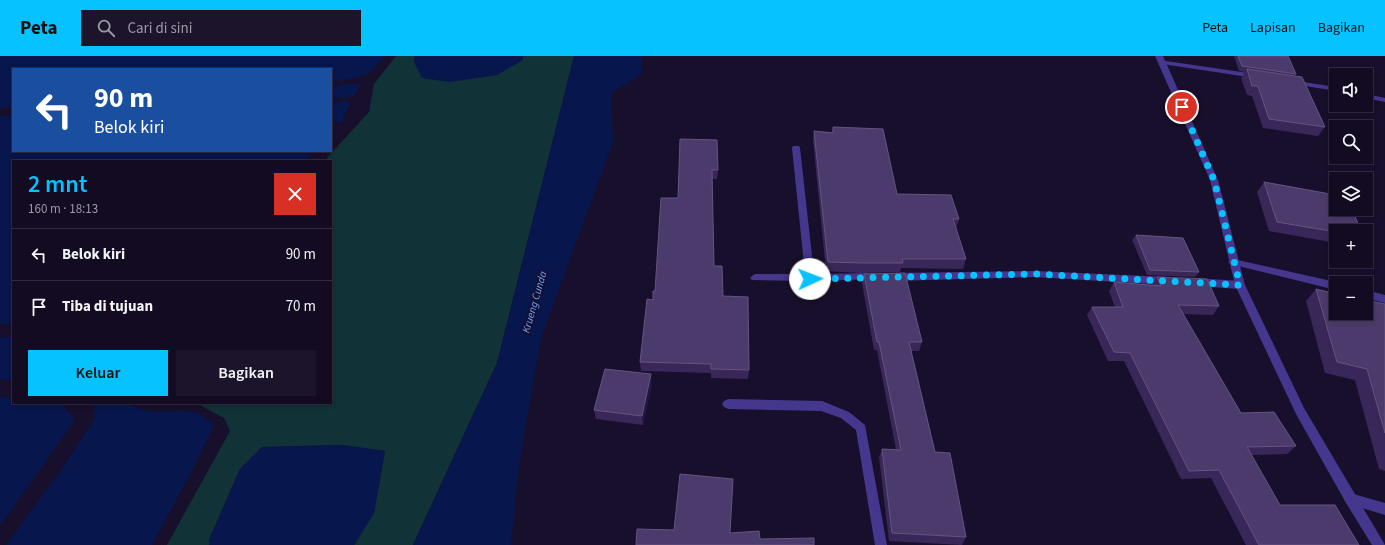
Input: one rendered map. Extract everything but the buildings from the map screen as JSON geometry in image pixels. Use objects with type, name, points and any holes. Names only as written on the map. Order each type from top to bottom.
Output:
[{"type":"street","points":[[1161,59],[1267,78]]},
{"type":"street","points":[[1161,59],[1214,180],[1233,262],[1240,285],[1300,411],[1350,499],[1379,545]]},
{"type":"street","points":[[1282,80],[1329,88]]},
{"type":"street","points":[[1373,97],[1385,100]]},
{"type":"street","points":[[796,148],[810,279]]},
{"type":"street","points":[[1233,262],[1329,284]]},
{"type":"street","points":[[755,278],[810,279],[1035,274],[1240,285]]},
{"type":"street","points":[[1373,296],[1385,299]]},
{"type":"street","points":[[728,404],[822,406],[845,415],[861,428],[881,545]]},
{"type":"street","points":[[1350,499],[1385,509]]},
{"type":"green space","points":[[396,56],[415,56],[414,62],[523,60],[523,56],[574,56],[497,363],[413,545],[354,545],[374,513],[385,451],[341,445],[262,447],[240,469],[209,540],[209,545],[167,545],[230,431],[224,418],[198,404],[332,404],[332,160],[325,160],[369,112],[374,84]]},
{"type":"water","points":[[0,56],[384,56],[373,70],[367,74],[355,78],[332,81],[332,68],[12,68],[12,107],[0,108]]},
{"type":"water","points":[[415,56],[523,56],[523,60],[497,75],[450,82],[422,78],[414,62]]},
{"type":"water","name":"Krueng Cunda","points":[[574,56],[642,56],[641,75],[611,93],[613,142],[541,338],[519,465],[511,545],[413,545],[497,363]]},
{"type":"water","points":[[345,84],[361,84],[354,97],[332,98],[332,87]]},
{"type":"water","points":[[348,101],[350,104],[341,124],[332,120],[332,103]]},
{"type":"water","points":[[0,116],[12,116],[12,152],[313,152],[307,160],[12,160],[12,324],[0,324]]},
{"type":"water","points":[[0,337],[12,337],[12,380],[0,379]]},
{"type":"water","points":[[0,397],[12,398],[12,404],[62,404],[75,420],[0,526]]},
{"type":"water","points":[[94,404],[129,404],[147,411],[184,411],[200,414],[208,419],[214,426],[194,467],[152,545],[6,545],[66,463],[95,418]]},
{"type":"water","points":[[341,445],[385,451],[374,513],[354,545],[209,545],[209,540],[240,469],[262,447]]},
{"type":"route","points":[[810,279],[1035,274],[1240,285],[1233,262],[1214,180],[1182,107]]}]
